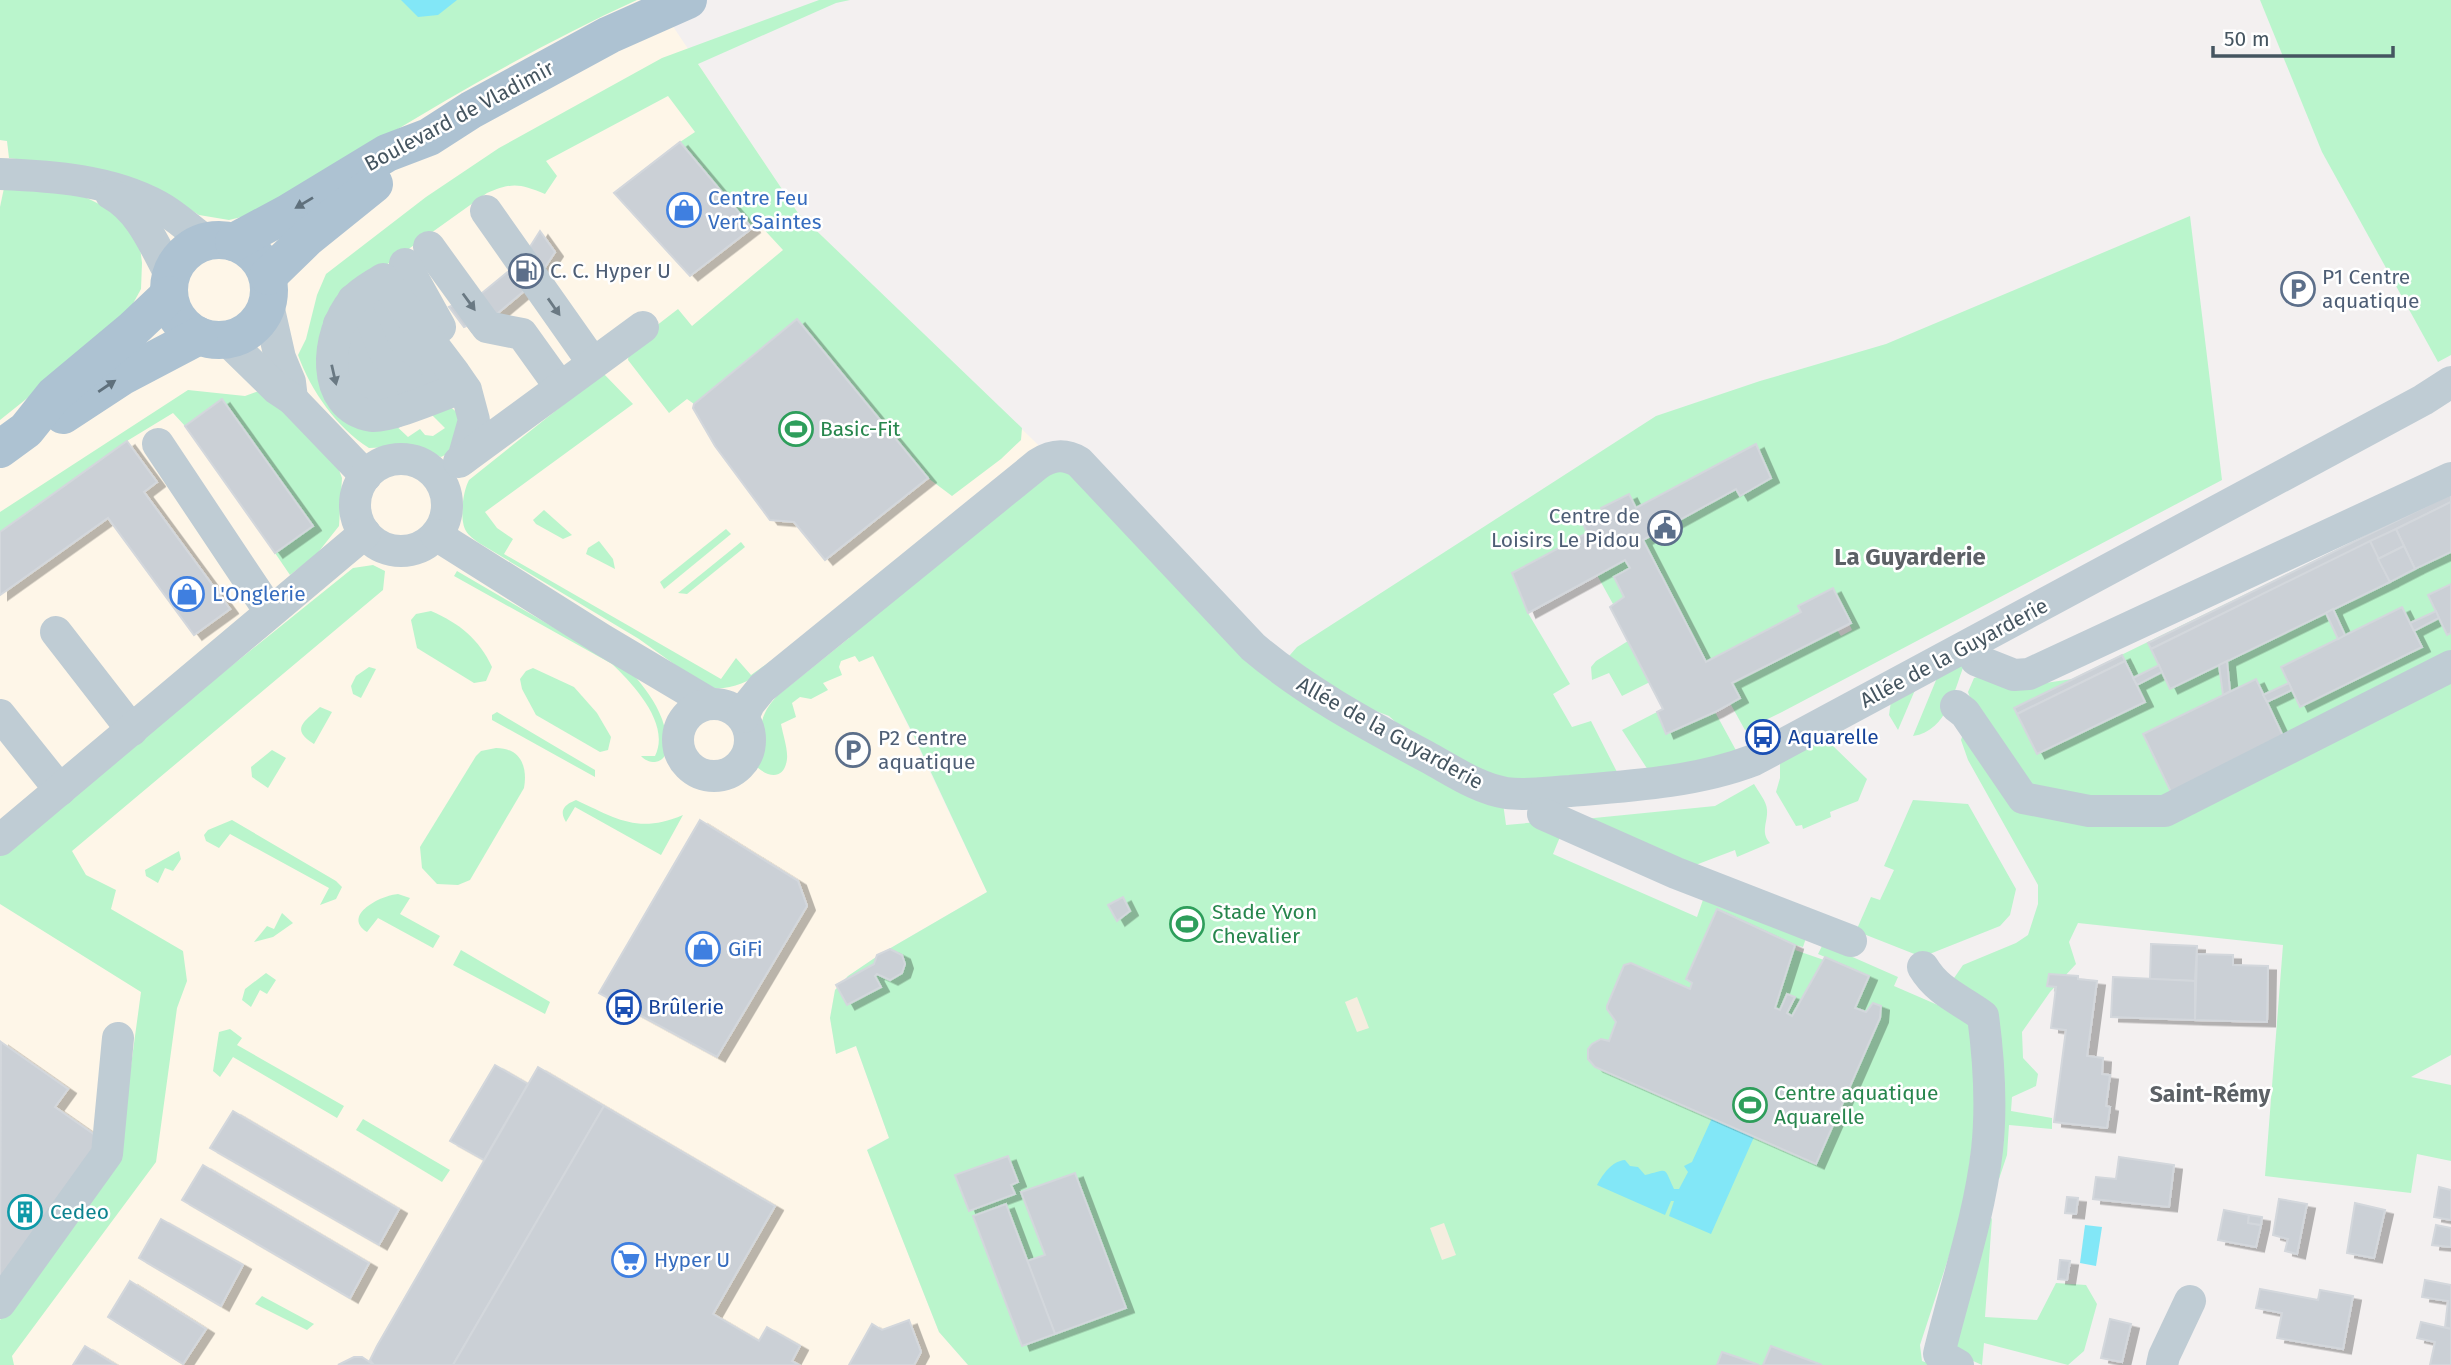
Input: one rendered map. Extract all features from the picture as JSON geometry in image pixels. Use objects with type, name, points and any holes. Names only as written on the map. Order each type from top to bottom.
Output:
[{"type":"main road","name":"Boulevard de Vladimir","points":[[220,242],[288,213],[387,153],[429,137],[471,110],[609,35],[688,0]]},
{"type":"main road","points":[[13,440],[68,413],[121,377],[214,338],[241,336],[253,328],[262,317],[268,290],[307,238],[397,167],[429,137]]},
{"type":"main road","points":[[13,440],[54,396],[133,329],[170,285],[178,261],[190,248],[220,242],[249,249],[261,261],[268,290]]},
{"type":"main road","points":[[170,285],[172,308],[178,320],[214,338]]},
{"type":"street","points":[[0,174],[62,179],[123,191],[159,206],[220,242]]},
{"type":"street","points":[[94,185],[116,197],[148,233],[170,285]]},
{"type":"street","points":[[486,211],[593,363]]},
{"type":"street","points":[[380,283],[487,327],[522,334],[560,387]]},
{"type":"street","points":[[380,283],[448,394],[474,420],[463,459]]},
{"type":"street","points":[[380,283],[376,355],[387,370],[448,394]]},
{"type":"street","points":[[380,283],[331,355],[332,375],[340,395],[352,410],[374,416],[448,394]]},
{"type":"street","points":[[380,283],[439,325],[465,357],[485,387],[498,433]]},
{"type":"street","points":[[268,290],[292,400]]},
{"type":"street","points":[[438,478],[643,327]]},
{"type":"street","points":[[214,338],[292,400],[366,476]]},
{"type":"street","name":"Allée de la Guyarderie","points":[[727,709],[762,688],[1038,464],[1056,456],[1064,456],[1079,462],[1253,647],[1280,670],[1343,710],[1470,780],[1506,793],[1557,792],[1641,784],[1727,770],[1754,760],[2411,407],[2451,382]]},
{"type":"street","points":[[158,444],[270,612]]},
{"type":"street","points":[[398,459],[420,464],[438,478],[445,492],[447,507],[444,522],[436,535],[424,545],[410,551],[380,547],[359,526],[355,496],[366,476],[383,462],[398,459]]},
{"type":"street","points":[[1976,660],[2014,675],[2029,674],[2451,478]]},
{"type":"street","points":[[0,840],[365,533]]},
{"type":"street","points":[[436,535],[649,667],[727,709],[749,728],[749,752],[734,770],[713,776],[692,769],[684,761],[680,751],[677,740],[679,730],[690,712],[727,709]]},
{"type":"street","points":[[56,632],[132,730]]},
{"type":"street","points":[[1956,705],[1965,713],[2023,798],[2089,811],[2165,811],[2451,666]]},
{"type":"street","points":[[649,667],[679,730]]},
{"type":"street","points":[[0,715],[60,790]]},
{"type":"street","points":[[1543,814],[1676,873],[1852,941]]},
{"type":"street","points":[[1923,967],[1931,981],[1942,991],[1983,1016],[1989,1060],[1987,1152],[1970,1240],[1939,1354],[1958,1365]]},
{"type":"street","points":[[0,1303],[107,1154],[118,1038]]},
{"type":"street","points":[[2162,1365],[2190,1301]]},
{"type":"shaded area","points":[[578,0],[650,0],[664,13],[798,213],[1057,463],[899,707],[987,892],[848,976],[835,990],[830,1018],[836,1053],[856,1046],[889,1138],[867,1149],[939,1332],[968,1365],[0,1365],[0,140],[7,141],[10,158],[257,192]]},
{"type":"green space","points":[[0,0],[637,0],[492,74],[258,213],[229,220],[199,215],[160,191],[113,172],[9,158],[7,141],[0,140]]},
{"type":"green space","points":[[819,0],[850,0],[836,3],[698,64],[798,213],[1022,428],[1021,440],[1001,459],[952,496],[928,478],[797,319],[694,404],[687,399],[669,413],[628,360],[630,346],[678,309],[692,326],[783,250],[759,224],[752,228],[680,142],[695,132],[668,96],[546,161],[557,176],[545,194],[516,186],[487,193],[368,278],[392,422],[408,437],[420,429],[425,435],[433,436],[445,428],[430,413],[448,405],[459,414],[457,449],[441,457],[415,446],[369,448],[346,430],[326,408],[303,369],[298,355],[306,339],[317,295],[326,274],[426,197],[499,148],[662,58]]},
{"type":"green space","points":[[2260,0],[2451,0],[2451,355],[2438,362],[2322,152]]},
{"type":"green space","points":[[4,188],[79,194],[109,209],[132,228],[140,247],[142,263],[141,289],[129,311],[0,420],[0,207]]},
{"type":"green space","points":[[2190,216],[2222,480],[1782,712],[1745,730],[1730,703],[1740,697],[1732,683],[1837,630],[1841,636],[1852,630],[1833,589],[1798,606],[1801,612],[1706,662],[1643,540],[1636,508],[1628,494],[1583,521],[1587,533],[1512,573],[1528,613],[1570,684],[1553,694],[1572,727],[1591,721],[1617,772],[1501,786],[1419,744],[1389,716],[1318,689],[1283,663],[1297,647],[1656,416],[1760,381],[1886,344]]},
{"type":"green space","points":[[603,373],[633,404],[485,512],[497,528],[513,539],[504,554],[721,679],[736,658],[751,675],[816,629],[751,679],[722,688],[706,687],[639,639],[479,543],[466,531],[463,505],[469,480]]},
{"type":"green space","points":[[264,389],[336,462],[342,478],[339,526],[316,555],[290,575],[275,553],[312,526],[222,400],[185,426],[173,413],[127,441],[0,532],[0,512],[188,390],[245,396]]},
{"type":"green space","name":"Stade Yvon Chevalier","points":[[1057,463],[1076,469],[1252,660],[1503,803],[1506,825],[1538,822],[1562,832],[1553,854],[1697,917],[1705,894],[1806,938],[1803,947],[1796,945],[1795,950],[1824,960],[1825,957],[1818,954],[1823,944],[1898,977],[1894,986],[1970,1019],[1981,1076],[1963,1213],[1920,1345],[1922,1361],[1933,1365],[968,1365],[939,1332],[867,1150],[889,1138],[856,1046],[836,1054],[830,1018],[835,990],[848,976],[987,892],[873,656],[859,662],[855,656],[841,661],[839,667],[842,675],[823,683],[828,690],[811,699],[800,697],[792,703],[796,717],[781,724],[787,755],[782,772],[768,774],[753,763],[762,720],[777,696],[849,638],[849,626]]},
{"type":"green space","points":[[2451,494],[2451,657],[2165,803],[2125,806],[2027,787],[1973,706],[1968,692],[1974,678],[1984,675],[2026,686],[2072,679]]},
{"type":"green space","points":[[544,510],[572,535],[563,539],[536,524],[533,520]]},
{"type":"green space","points":[[726,529],[731,534],[664,589],[660,582]]},
{"type":"green space","points":[[599,541],[613,559],[615,569],[586,554],[588,548]]},
{"type":"green space","points":[[741,542],[745,547],[687,594],[678,593]]},
{"type":"green space","points":[[1625,560],[1630,568],[1614,577],[1624,597],[1613,604],[1597,575]]},
{"type":"green space","points":[[373,565],[385,571],[383,590],[72,851],[86,875],[116,890],[111,909],[183,951],[187,981],[177,1008],[156,1162],[12,1356],[14,1365],[0,1365],[0,1320],[119,1154],[141,992],[0,904],[0,852],[353,568]]},
{"type":"green space","points":[[457,571],[632,673],[649,695],[662,719],[667,744],[665,756],[655,762],[641,756],[655,756],[659,744],[654,718],[639,693],[612,664],[454,576]]},
{"type":"green space","points":[[431,611],[451,621],[481,648],[492,667],[486,681],[474,683],[417,648],[411,620],[416,614]]},
{"type":"green space","points":[[1628,641],[1650,682],[1622,696],[1609,673],[1592,680],[1591,667]]},
{"type":"green space","points":[[1966,660],[1942,717],[1925,732],[1913,736],[1939,673]]},
{"type":"green space","points":[[369,667],[376,669],[361,698],[353,694],[351,686],[356,676]]},
{"type":"green space","points":[[533,668],[574,687],[597,713],[611,737],[608,750],[600,752],[536,715],[522,689],[520,679],[526,671]]},
{"type":"green space","points":[[2451,675],[2451,1055],[2411,1077],[2451,1085],[2451,1161],[2417,1154],[2411,1193],[2265,1176],[2283,945],[2078,923],[2069,942],[2076,964],[2050,992],[2022,1032],[2023,1058],[2038,1074],[2036,1086],[2012,1097],[2011,1111],[2052,1118],[2052,1129],[2009,1125],[2007,1155],[1999,1179],[1989,1174],[1996,1052],[1952,981],[1963,965],[2016,943],[2028,935],[2038,904],[2038,885],[1968,760],[1961,740],[1963,734],[2000,778],[2158,818]]},
{"type":"green space","points":[[1918,683],[1898,730],[1889,715],[1891,701]]},
{"type":"green space","points":[[320,707],[332,712],[314,744],[301,730],[305,721]]},
{"type":"green space","points":[[497,712],[595,770],[595,777],[492,720],[492,715]]},
{"type":"green space","points":[[1657,712],[1667,734],[1715,712],[1738,754],[1648,770],[1622,730]]},
{"type":"green space","points":[[1826,734],[1831,744],[1867,779],[1858,801],[1830,812],[1831,817],[1803,829],[1802,825],[1796,826],[1776,792],[1780,778],[1780,762]]},
{"type":"green space","points":[[496,748],[511,751],[520,760],[525,772],[524,788],[470,880],[458,885],[437,884],[422,868],[420,847],[476,756],[481,751]]},
{"type":"green space","points":[[272,750],[286,758],[268,788],[252,777],[251,767]]},
{"type":"green space","points":[[1754,784],[1767,807],[1765,831],[1770,843],[1737,857],[1735,850],[1685,869],[1574,820],[1715,806]]},
{"type":"green space","points":[[576,800],[616,818],[640,824],[667,821],[683,815],[661,855],[575,807],[566,822],[564,808]]},
{"type":"green space","points":[[1913,800],[1968,804],[2016,889],[2010,915],[2000,926],[1922,957],[1856,931],[1871,897],[1880,900],[1894,870],[1884,866]]},
{"type":"green space","points":[[232,820],[336,881],[342,887],[336,899],[320,905],[329,888],[230,834],[219,848],[206,841],[204,835],[208,830]]},
{"type":"green space","points":[[179,851],[181,859],[173,871],[165,868],[158,883],[146,876],[145,870]]},
{"type":"green space","points":[[398,894],[410,898],[400,914],[440,936],[433,948],[378,918],[367,932],[360,926],[361,913],[367,907],[383,898]]},
{"type":"green space","points":[[282,913],[293,923],[273,937],[254,942],[267,926],[274,929]]},
{"type":"green space","points":[[461,950],[550,1002],[545,1014],[453,965]]},
{"type":"green space","points":[[266,973],[276,980],[267,994],[260,990],[251,1007],[242,1000],[245,989]]},
{"type":"green space","points":[[230,1029],[242,1038],[237,1045],[344,1106],[337,1118],[233,1057],[220,1077],[213,1071],[219,1032]]},
{"type":"green space","points":[[363,1119],[450,1170],[442,1182],[356,1130]]},
{"type":"green space","points":[[1992,1218],[1985,1317],[2037,1320],[2056,1283],[2086,1285],[2097,1304],[2084,1351],[2068,1365],[1984,1343],[1982,1365],[1951,1351],[1982,1227]]},
{"type":"green space","points":[[262,1296],[314,1324],[307,1330],[255,1304]]},
{"type":"sand","points":[[1357,997],[1369,1028],[1357,1032],[1345,1002]]},
{"type":"sand","points":[[1444,1223],[1456,1255],[1442,1260],[1430,1228]]},
{"type":"water","points":[[401,0],[457,0],[438,15],[418,17]]},
{"type":"water","points":[[1712,1118],[1754,1137],[1711,1234],[1669,1216],[1674,1201],[1671,1201],[1665,1215],[1597,1185],[1612,1165],[1625,1160],[1630,1166],[1638,1167],[1645,1175],[1665,1171],[1674,1189],[1679,1189],[1688,1172],[1684,1166],[1692,1162]]},
{"type":"water","points":[[2085,1225],[2102,1227],[2096,1266],[2080,1263]]},
{"type":"building","name":"Centre Feu Vert Saintes","points":[[680,142],[752,228],[690,276],[614,193]]},
{"type":"building","name":"C. C. Hyper U","points":[[540,231],[555,252],[536,281],[498,313],[464,327],[449,307],[482,293],[521,261]]},
{"type":"building","name":"Basic-Fit","points":[[797,319],[928,478],[825,560],[794,522],[770,520],[715,446],[693,408],[694,404]]},
{"type":"building","points":[[222,399],[313,526],[275,553],[185,426]]},
{"type":"building","points":[[127,441],[157,482],[144,492],[230,609],[194,635],[108,518],[0,595],[0,532]]},
{"type":"building","points":[[1756,444],[1771,478],[1740,496],[1736,489],[1643,540],[1706,662],[1801,612],[1798,606],[1833,588],[1851,623],[1732,683],[1740,698],[1666,734],[1657,712],[1663,709],[1610,607],[1624,597],[1614,577],[1630,568],[1625,560],[1528,613],[1512,573],[1587,533],[1582,521],[1602,511],[1601,508],[1629,494],[1636,508]]},
{"type":"building","points":[[2451,494],[2451,502],[2151,649],[2148,643]]},
{"type":"building","points":[[2451,502],[2451,552],[2415,569],[2396,529]]},
{"type":"building","points":[[2396,529],[2404,546],[2378,559],[2370,541]]},
{"type":"building","points":[[2370,541],[2390,582],[2170,689],[2151,649]]},
{"type":"building","points":[[2404,546],[2415,569],[2390,582],[2378,559]]},
{"type":"building","points":[[2451,584],[2451,633],[2447,635],[2428,595]]},
{"type":"building","points":[[2402,607],[2422,647],[2300,707],[2281,667]]},
{"type":"building","points":[[2333,609],[2345,635],[2338,639],[2326,613]]},
{"type":"building","points":[[2436,611],[2439,618],[2414,631],[2410,623]]},
{"type":"building","points":[[2122,655],[2125,661],[2017,714],[2014,708]]},
{"type":"building","points":[[2125,661],[2145,702],[2037,754],[2017,714]]},
{"type":"building","points":[[2227,661],[2230,691],[2223,695],[2219,665]]},
{"type":"building","points":[[2159,665],[2162,672],[2137,685],[2133,678]]},
{"type":"building","points":[[2256,679],[2283,736],[2171,792],[2143,734]]},
{"type":"building","points":[[2289,683],[2292,690],[2267,702],[2263,695]]},
{"type":"building","name":"GiFi","points":[[700,820],[798,881],[807,906],[717,1057],[599,993]]},
{"type":"building","points":[[1123,897],[1130,911],[1117,921],[1108,905]]},
{"type":"building","points":[[1717,909],[1795,945],[1775,1008],[1780,1010],[1787,994],[1795,997],[1787,1013],[1792,1016],[1825,957],[1869,976],[1855,1008],[1866,1012],[1873,1003],[1881,1006],[1880,1018],[1816,1164],[1595,1067],[1588,1059],[1588,1049],[1592,1044],[1601,1039],[1609,1041],[1616,1022],[1607,1006],[1624,965],[1631,963],[1690,989],[1692,983],[1686,979]]},
{"type":"building","points":[[2151,944],[2197,946],[2195,981],[2150,979]]},
{"type":"building","points":[[890,949],[902,955],[905,964],[902,973],[890,980],[877,974],[875,976],[881,987],[847,1005],[836,985],[874,964],[877,955]]},
{"type":"building","points":[[2197,954],[2233,955],[2233,965],[2268,966],[2267,1022],[2195,1020]]},
{"type":"building","points":[[2049,974],[2078,976],[2078,979],[2097,981],[2087,1056],[2103,1058],[2102,1074],[2110,1075],[2106,1106],[2110,1107],[2107,1128],[2054,1122],[2066,1030],[2051,1028],[2056,987],[2047,986]]},
{"type":"building","points":[[2113,977],[2195,981],[2195,1020],[2111,1017]]},
{"type":"building","name":"Cedeo","points":[[1,1042],[68,1089],[55,1107],[102,1140],[0,1283]]},
{"type":"building","points":[[495,1065],[528,1084],[484,1160],[450,1141]]},
{"type":"building","points":[[538,1067],[604,1106],[453,1365],[374,1365],[370,1360],[377,1346]]},
{"type":"building","name":"Hyper U","points":[[604,1106],[775,1206],[713,1314],[759,1341],[767,1327],[800,1346],[792,1361],[799,1365],[453,1365]]},
{"type":"building","points":[[233,1111],[399,1209],[379,1245],[210,1148]]},
{"type":"building","points":[[1008,1156],[1018,1182],[1011,1185],[1015,1194],[969,1211],[955,1175]]},
{"type":"building","points":[[2119,1157],[2174,1165],[2169,1207],[2093,1199],[2096,1177],[2116,1179]]},
{"type":"building","points":[[203,1165],[369,1263],[350,1298],[182,1200]]},
{"type":"building","points":[[1075,1173],[1126,1308],[1055,1334],[1027,1261],[1045,1255],[1021,1192]]},
{"type":"building","points":[[2439,1187],[2451,1190],[2451,1220],[2434,1217]]},
{"type":"building","points":[[2067,1197],[2078,1198],[2076,1214],[2065,1213]]},
{"type":"building","points":[[2279,1199],[2307,1204],[2297,1254],[2285,1251],[2288,1239],[2273,1235]]},
{"type":"building","points":[[2355,1203],[2385,1210],[2374,1258],[2347,1253]]},
{"type":"building","points":[[1006,1204],[1055,1334],[1022,1346],[973,1216]]},
{"type":"building","points":[[2224,1210],[2249,1215],[2248,1223],[2261,1225],[2256,1247],[2218,1240]]},
{"type":"building","points":[[2249,1215],[2262,1217],[2261,1225],[2248,1223]]},
{"type":"building","points":[[161,1219],[243,1265],[221,1306],[139,1258]]},
{"type":"building","points":[[2436,1225],[2451,1228],[2451,1247],[2432,1245]]},
{"type":"building","points":[[2060,1260],[2070,1261],[2067,1280],[2058,1279]]},
{"type":"building","points":[[2425,1280],[2451,1285],[2451,1329],[2445,1327],[2448,1301],[2422,1297]]},
{"type":"building","points":[[130,1281],[206,1329],[183,1364],[108,1317]]},
{"type":"building","points":[[2260,1289],[2318,1300],[2320,1290],[2353,1296],[2343,1349],[2277,1338],[2282,1313],[2256,1308]]},
{"type":"building","points":[[2110,1319],[2131,1324],[2122,1362],[2101,1358]]},
{"type":"building","points":[[909,1320],[921,1352],[914,1365],[849,1365],[872,1324],[882,1330]]},
{"type":"building","points":[[2421,1322],[2451,1329],[2451,1365],[2430,1365],[2435,1342],[2417,1338]]},
{"type":"building","points":[[85,1346],[116,1365],[73,1365]]},
{"type":"building","points":[[1771,1346],[1822,1365],[1763,1365]]},
{"type":"building","points":[[1722,1352],[1740,1358],[1759,1365],[1717,1365]]},
{"type":"building","points":[[354,1357],[362,1357],[374,1365],[338,1365]]},
{"type":"place","name":"Centre Feu Vert Saintes","points":[[684,210]]},
{"type":"place","name":"C. C. Hyper U","points":[[526,271]]},
{"type":"place","name":"P1 Centre aquatique","points":[[2298,289]]},
{"type":"place","name":"Basic-Fit","points":[[796,429]]},
{"type":"place","name":"Centre de Loisirs Le Pidou","points":[[1665,528]]},
{"type":"place","name":"L'Onglerie","points":[[187,594]]},
{"type":"place","name":"Aquarelle","points":[[1763,737]]},
{"type":"place","name":"P2 Centre aquatique","points":[[853,750]]},
{"type":"place","name":"Stade Yvon Chevalier","points":[[1187,924]]},
{"type":"place","name":"GiFi","points":[[703,949]]},
{"type":"place","name":"Brûlerie","points":[[624,1007]]},
{"type":"place","name":"Centre aquatique Aquarelle","points":[[1750,1105]]},
{"type":"place","name":"Cedeo","points":[[25,1212]]},
{"type":"place","name":"Hyper U","points":[[629,1260]]},
{"type":"district","name":"La Guyarderie","points":[[1910,557]]},
{"type":"district","name":"Saint-Rémy","points":[[2210,1094]]}]
